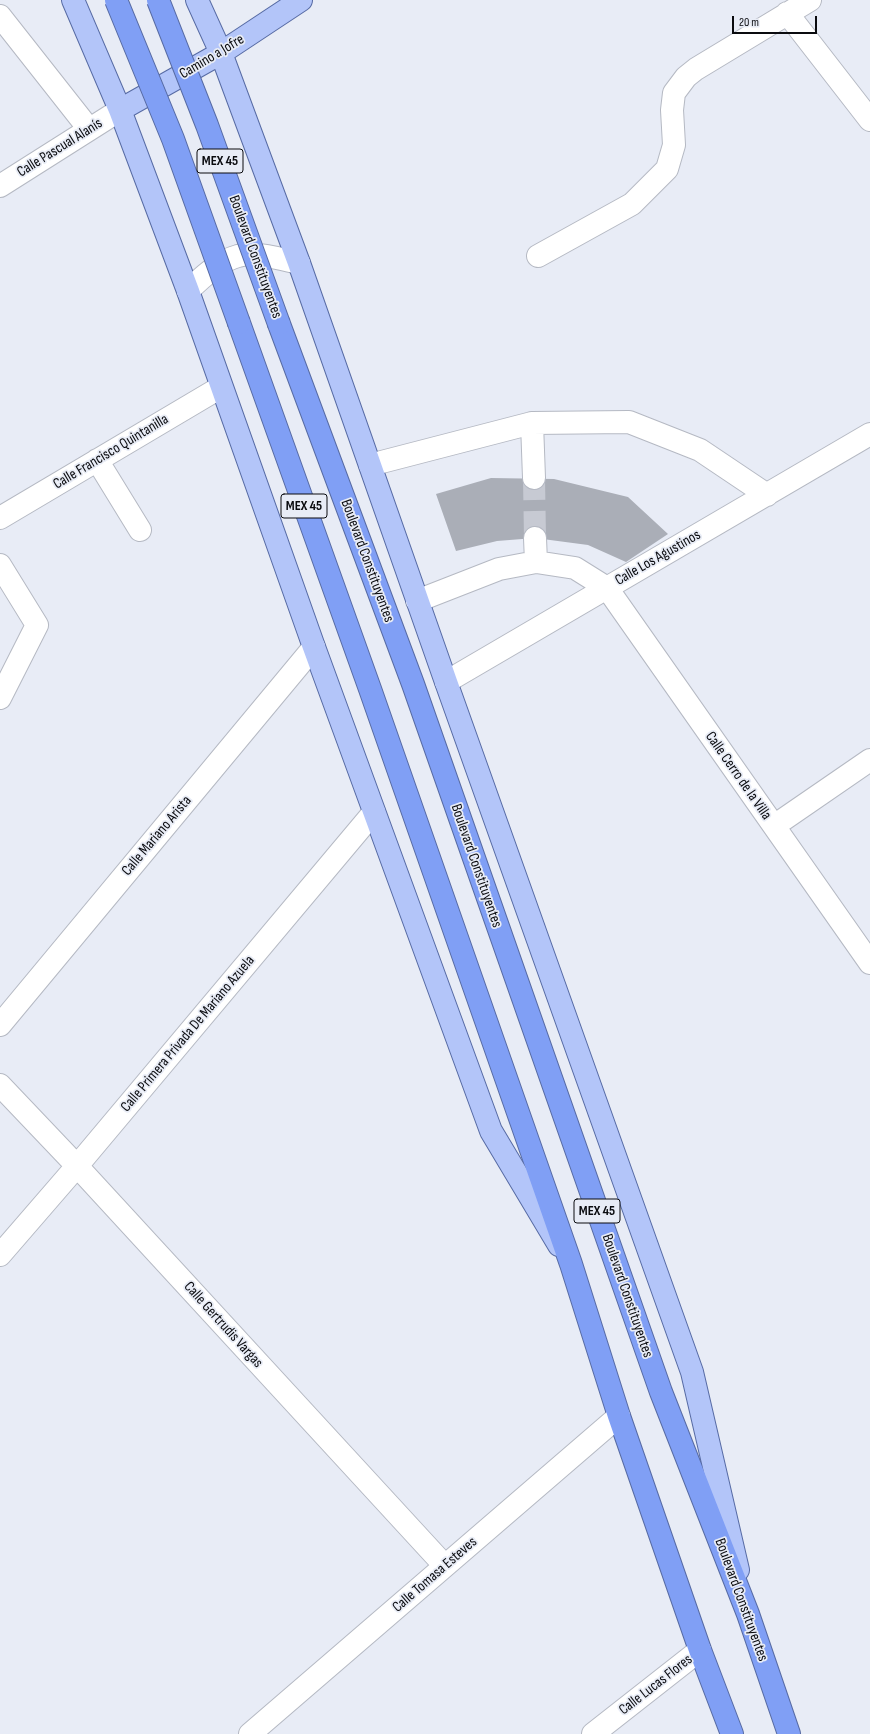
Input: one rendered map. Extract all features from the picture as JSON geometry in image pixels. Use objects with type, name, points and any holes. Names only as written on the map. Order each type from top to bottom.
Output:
[{"type":"highway","name":"MEX 45","points":[[116,0],[173,139],[370,688],[571,1264],[619,1416],[700,1650],[732,1734]]},
{"type":"highway","name":"Boulevard Constituyentes","points":[[158,0],[207,125],[279,324],[413,684],[661,1392],[748,1614],[789,1734]]},
{"type":"main road","points":[[73,0],[120,110],[188,291],[314,647],[491,1131],[571,1264]]},
{"type":"main road","points":[[197,0],[221,53],[299,264],[417,601],[692,1372],[748,1614]]},
{"type":"main road","name":"Camino a Jofre","points":[[120,110],[221,53],[301,0]]},
{"type":"street","points":[[538,256],[632,204],[667,169],[674,145],[672,110],[674,93],[686,77],[696,69],[810,0]]},
{"type":"street","points":[[787,13],[870,120]]},
{"type":"street","points":[[0,16],[89,129]]},
{"type":"street","name":"Calle Pascual Alanís","points":[[0,186],[120,110]]},
{"type":"street","points":[[188,291],[207,272],[239,256],[268,256],[299,264]]},
{"type":"street","name":"Calle Francisco Quintanilla","points":[[0,518],[221,387]]},
{"type":"street","points":[[370,465],[532,423],[629,422],[700,450],[767,495]]},
{"type":"street","points":[[532,423],[534,478]]},
{"type":"street","name":"Calle Los Agustinos","points":[[446,682],[870,434]]},
{"type":"street","points":[[97,460],[140,530]]},
{"type":"street","points":[[535,538],[536,562]]},
{"type":"street","points":[[417,601],[499,569],[536,562],[575,568],[607,588]]},
{"type":"street","points":[[0,565],[37,625],[0,698]]},
{"type":"street","name":"Calle Cerro de la Villa","points":[[607,588],[870,963]]},
{"type":"street","name":"Calle Mariano Arista","points":[[0,1025],[314,647]]},
{"type":"street","points":[[774,826],[870,760]]},
{"type":"street","name":"Calle Primera Privada De Mariano Azuela","points":[[0,1255],[78,1166],[374,812]]},
{"type":"street","name":"Calle Gertrudis Vargas","points":[[0,1085],[78,1166],[445,1566]]},
{"type":"street","name":"Calle Tomasa Esteves","points":[[250,1734],[619,1416]]},
{"type":"street","name":"Calle Lucas Flores","points":[[593,1734],[700,1650]]},
{"type":"building","points":[[491,478],[554,479],[628,497],[668,534],[626,562],[588,545],[535,538],[497,541],[456,551],[436,494]]},
{"type":"tunnel","points":[[534,478],[535,538]]}]
